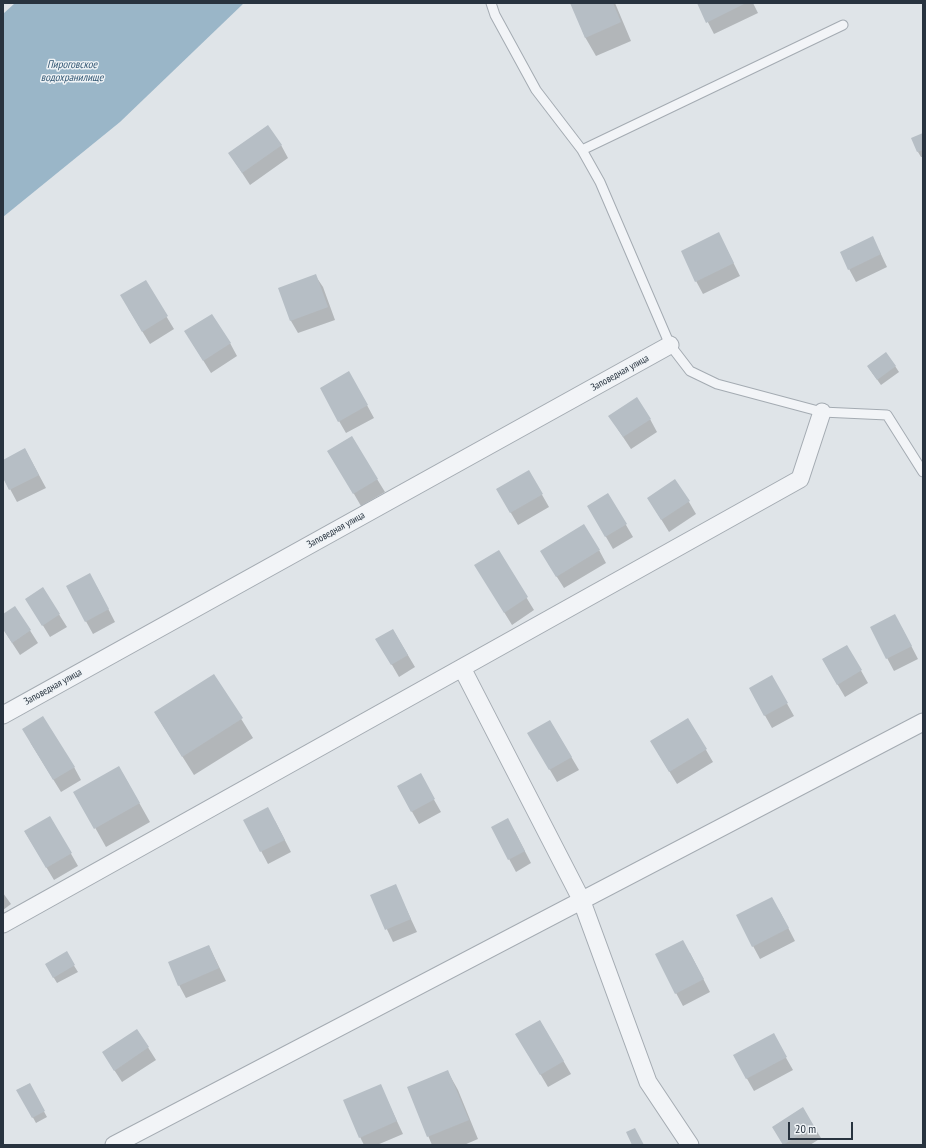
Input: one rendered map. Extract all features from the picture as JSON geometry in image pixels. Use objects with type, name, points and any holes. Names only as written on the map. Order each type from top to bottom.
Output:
[{"type":"street","name":"Заповедная улица","points":[[3,715],[670,345]]},
{"type":"street","points":[[3,924],[800,479],[822,412]]},
{"type":"street","points":[[462,668],[581,899],[648,1082],[690,1145]]},
{"type":"street","points":[[114,1145],[581,899],[923,722]]},
{"type":"lane","points":[[491,3],[495,15],[536,90],[582,150],[600,182],[670,345],[690,371],[717,384],[822,412],[887,415],[923,472]]},
{"type":"lane","points":[[582,150],[843,25]]},
{"type":"water","name":"Пироговское водохранилище","points":[[15,3],[244,3],[120,122],[3,217],[3,14]]},
{"type":"building","points":[[570,3],[613,3],[621,22],[585,38]]},
{"type":"building","points":[[697,3],[746,3],[706,23]]},
{"type":"building","points":[[268,125],[282,145],[242,173],[228,153]]},
{"type":"building","points":[[923,133],[923,150],[917,152],[911,138]]},
{"type":"building","points":[[719,232],[734,263],[695,282],[681,251]]},
{"type":"building","points":[[873,236],[881,254],[848,270],[840,252]]},
{"type":"building","points":[[316,274],[328,307],[290,321],[278,288]]},
{"type":"building","points":[[146,280],[168,316],[142,332],[120,295]]},
{"type":"building","points":[[212,314],[231,343],[203,361],[184,331]]},
{"type":"building","points":[[886,352],[896,366],[877,380],[867,366]]},
{"type":"building","points":[[349,371],[368,405],[338,422],[320,388]]},
{"type":"building","points":[[637,397],[651,419],[623,437],[608,416]]},
{"type":"building","points":[[352,436],[378,479],[353,494],[327,451]]},
{"type":"building","points":[[25,448],[39,475],[9,490],[3,478],[3,460]]},
{"type":"building","points":[[529,470],[543,494],[510,513],[496,489]]},
{"type":"building","points":[[675,479],[690,501],[661,520],[647,498]]},
{"type":"building","points":[[608,493],[627,524],[605,537],[587,506]]},
{"type":"building","points":[[584,524],[600,550],[556,577],[540,551]]},
{"type":"building","points":[[499,550],[528,597],[504,613],[474,565]]},
{"type":"building","points":[[90,573],[109,609],[85,622],[66,586]]},
{"type":"building","points":[[43,587],[60,614],[42,626],[25,599]]},
{"type":"building","points":[[15,606],[31,630],[12,643],[3,629],[3,614]]},
{"type":"building","points":[[895,614],[912,646],[886,659],[870,627]]},
{"type":"building","points":[[393,629],[408,655],[391,665],[375,639]]},
{"type":"building","points":[[847,645],[862,670],[837,685],[822,659]]},
{"type":"building","points":[[214,674],[243,718],[182,757],[154,712]]},
{"type":"building","points":[[772,675],[788,703],[764,716],[749,688]]},
{"type":"building","points":[[43,716],[75,767],[53,780],[22,729]]},
{"type":"building","points":[[688,718],[707,749],[669,772],[650,741]]},
{"type":"building","points":[[550,720],[572,757],[549,770],[527,733]]},
{"type":"building","points":[[119,766],[140,803],[94,829],[73,792]]},
{"type":"building","points":[[421,773],[435,799],[411,812],[397,786]]},
{"type":"building","points":[[268,807],[285,840],[260,852],[243,820]]},
{"type":"building","points":[[50,816],[72,853],[46,868],[24,831]]},
{"type":"building","points":[[508,818],[525,851],[508,860],[491,827]]},
{"type":"building","points":[[396,884],[411,919],[385,930],[370,895]]},
{"type":"building","points":[[772,897],[789,928],[752,947],[736,915]]},
{"type":"building","points":[[683,940],[704,979],[675,994],[655,954]]},
{"type":"building","points":[[209,945],[219,968],[178,986],[168,962]]},
{"type":"building","points":[[67,951],[75,965],[53,978],[45,964]]},
{"type":"building","points":[[540,1020],[564,1061],[540,1075],[515,1034]]},
{"type":"building","points":[[137,1029],[149,1047],[114,1071],[102,1052]]},
{"type":"building","points":[[774,1033],[787,1057],[746,1079],[733,1055]]},
{"type":"building","points":[[448,1070],[469,1120],[427,1137],[407,1087]]},
{"type":"building","points":[[30,1083],[45,1111],[32,1118],[16,1090]]},
{"type":"building","points":[[381,1084],[397,1121],[359,1138],[343,1100]]},
{"type":"building","points":[[803,1107],[814,1126],[783,1145],[772,1127]]},
{"type":"building","points":[[635,1128],[644,1145],[632,1145],[626,1132]]}]
